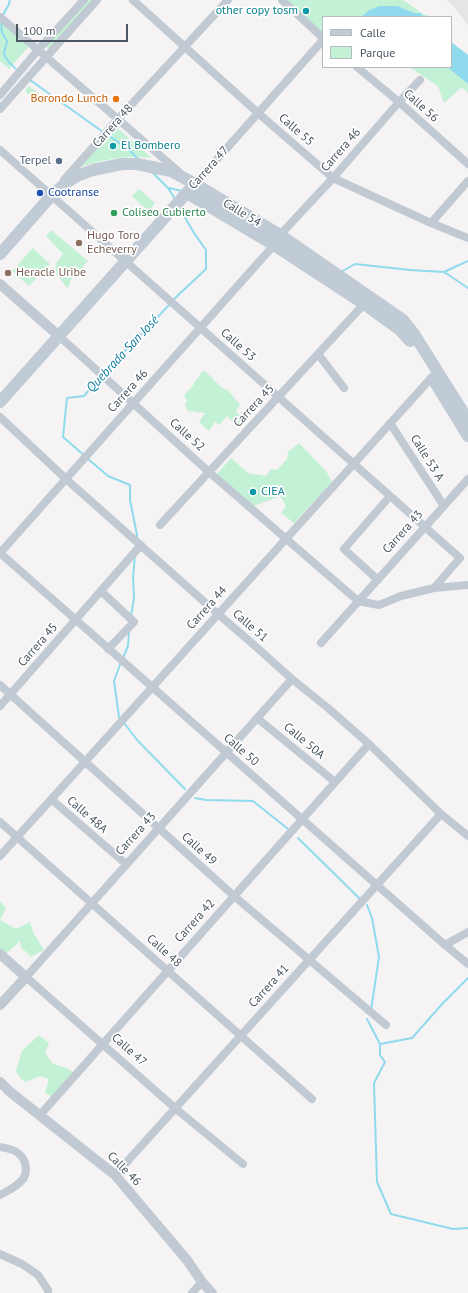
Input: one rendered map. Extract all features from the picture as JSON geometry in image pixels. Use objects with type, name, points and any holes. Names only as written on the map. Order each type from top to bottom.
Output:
[{"type":"main road","points":[[51,196],[77,176],[93,170],[122,164],[136,164],[171,171],[191,189]]},
{"type":"main road","name":"Calle 54","points":[[191,189],[277,240],[403,320],[422,347],[468,420]]},
{"type":"main road","name":"Carrera 47","points":[[0,402],[191,189]]},
{"type":"main road","name":"Carrera 48","points":[[0,254],[51,196]]},
{"type":"main road","name":"Calle 54","points":[[277,240],[400,330],[411,342],[468,436]]},
{"type":"street","points":[[0,95],[38,50],[84,0]]},
{"type":"street","points":[[0,109],[97,0]]},
{"type":"street","name":"Calle 55","points":[[133,0],[258,113],[333,178],[431,223],[468,238]]},
{"type":"street","name":"Carrera 48","points":[[51,196],[118,120],[228,0]]},
{"type":"street","points":[[282,0],[322,38]]},
{"type":"street","name":"Calle 54","points":[[0,17],[118,120],[191,189]]},
{"type":"street","name":"Carrera 47","points":[[191,189],[322,40]]},
{"type":"street","name":"Calle 56","points":[[358,68],[399,102],[468,164]]},
{"type":"street","name":"Carrera 46","points":[[0,553],[420,80]]},
{"type":"street","name":"Calle 53","points":[[0,150],[460,558],[434,588]]},
{"type":"street","points":[[431,223],[468,181]]},
{"type":"street","name":"Calle 52","points":[[0,284],[209,472],[358,601]]},
{"type":"street","name":"Carrera 45","points":[[160,525],[364,304]]},
{"type":"street","points":[[318,354],[344,388]]},
{"type":"street","name":"Carrera 44","points":[[0,856],[432,377]]},
{"type":"street","name":"Calle 51","points":[[0,417],[141,546],[292,679],[369,744],[441,814],[468,836]]},
{"type":"street","name":"Calle 53 A","points":[[390,423],[444,506]]},
{"type":"street","name":"Carrera 43","points":[[321,643],[468,479]]},
{"type":"street","points":[[378,580],[344,549],[390,496]]},
{"type":"street","name":"Carrera 45","points":[[0,706],[141,546]]},
{"type":"street","name":"Calle 50","points":[[0,553],[301,820],[468,964]]},
{"type":"street","points":[[358,601],[379,605],[401,596],[434,588],[468,585]]},
{"type":"street","points":[[101,591],[134,622],[108,649]]},
{"type":"street","name":"Carrera 43","points":[[0,1005],[292,679]]},
{"type":"street","name":"Calle 49","points":[[0,685],[234,896],[386,1025]]},
{"type":"street","name":"Calle 50A","points":[[257,718],[335,782]]},
{"type":"street","name":"Carrera 42","points":[[40,1115],[369,744]]},
{"type":"street","name":"Calle 48A","points":[[51,799],[126,864]]},
{"type":"street","name":"Carrera 41","points":[[114,1175],[441,814]]},
{"type":"street","name":"Calle 48","points":[[0,822],[312,1099]]},
{"type":"street","points":[[445,945],[468,932]]},
{"type":"street","name":"Calle 47","points":[[0,954],[175,1108],[243,1164]]},
{"type":"street","name":"Calle 46","points":[[0,1082],[9,1091],[114,1175],[187,1260],[202,1282],[212,1293]]},
{"type":"street","points":[[0,1146],[18,1153],[26,1166],[25,1177],[16,1187],[0,1195]]},
{"type":"street","points":[[0,1254],[22,1264],[38,1275],[48,1290],[48,1293]]},
{"type":"street","points":[[192,1293],[202,1282]]},
{"type":"shaded area","points":[[446,0],[468,0],[468,25],[453,6]]},
{"type":"green space","points":[[87,0],[95,0],[50,50],[45,46]]},
{"type":"green space","points":[[284,0],[403,0],[423,14],[429,16],[423,16],[420,13],[414,13],[398,6],[369,10],[362,16],[322,16],[322,34]]},
{"type":"green space","points":[[0,21],[29,46],[9,69],[0,61]]},
{"type":"green space","points":[[411,68],[448,68],[468,84],[468,93],[462,87],[444,103],[438,86]]},
{"type":"green space","points":[[29,86],[41,96],[36,101],[25,91]]},
{"type":"green space","points":[[115,126],[152,158],[116,158],[81,167]]},
{"type":"green space","points":[[139,189],[155,203],[148,211],[132,196]]},
{"type":"green space","points":[[51,230],[88,261],[70,281],[67,288],[55,272],[56,263],[63,254],[46,236]]},
{"type":"green space","points":[[33,248],[50,264],[29,286],[12,271]]},
{"type":"green space","points":[[205,371],[222,388],[228,390],[240,405],[236,411],[245,422],[239,428],[227,416],[219,425],[215,422],[209,431],[199,422],[205,413],[188,411],[185,405],[187,401],[184,395],[202,372]]},
{"type":"green space","points":[[299,443],[326,471],[332,482],[294,523],[281,513],[286,506],[280,496],[251,507],[217,474],[231,458],[248,473],[266,476],[271,469],[277,470],[287,459],[288,452]]},
{"type":"green space","points":[[0,901],[6,908],[0,920]]},
{"type":"green space","points":[[0,920],[16,929],[30,922],[34,934],[44,950],[31,957],[21,947],[20,941],[6,954],[0,954]]},
{"type":"green space","points":[[39,1035],[49,1043],[45,1053],[53,1064],[67,1068],[77,1075],[55,1098],[45,1093],[49,1079],[40,1076],[26,1082],[21,1079],[16,1071],[22,1051]]},
{"type":"water","points":[[380,6],[398,6],[414,13],[420,13],[423,16],[362,16],[369,10]]},
{"type":"water","points":[[452,43],[468,55],[468,84],[448,68],[452,68]]},
{"type":"waterway","points":[[3,15],[10,0]]},
{"type":"waterway","points":[[1,21],[2,33],[7,41],[4,56],[18,71]]},
{"type":"waterway","name":"Quebrada San José","points":[[30,80],[103,132]]},
{"type":"waterway","name":"Quebrada San José","points":[[108,135],[129,150],[139,160]]},
{"type":"waterway","name":"Quebrada San José","points":[[152,172],[168,188],[175,199]]},
{"type":"waterway","points":[[169,188],[182,191]]},
{"type":"waterway","name":"Quebrada San José","points":[[173,300],[206,269],[206,250],[179,207]]},
{"type":"waterway","points":[[444,272],[468,261]]},
{"type":"waterway","points":[[341,272],[355,264],[444,272],[468,288]]},
{"type":"waterway","name":"Quebrada San José","points":[[104,373],[170,304]]},
{"type":"waterway","name":"Quebrada San José","points":[[85,456],[63,437],[67,398],[84,396],[101,376]]},
{"type":"waterway","name":"Quebrada San José","points":[[88,459],[108,476],[130,485],[130,500],[137,538]]},
{"type":"waterway","name":"Quebrada San José","points":[[131,616],[134,598],[133,577],[135,556]]},
{"type":"waterway","name":"Quebrada San José","points":[[123,658],[128,646],[129,632]]},
{"type":"waterway","name":"Quebrada San José","points":[[121,662],[114,681],[119,717],[121,719]]},
{"type":"waterway","name":"Quebrada San José","points":[[124,723],[138,741],[185,789]]},
{"type":"waterway","name":"Quebrada San José","points":[[195,798],[206,800],[253,801],[288,829]]},
{"type":"waterway","name":"Quebrada San José","points":[[298,838],[360,899]]},
{"type":"waterway","name":"Quebrada San José","points":[[367,905],[372,918],[379,957],[371,1010]]},
{"type":"waterway","points":[[380,1044],[412,1038],[443,1003],[468,978]]},
{"type":"waterway","name":"Quebrada San José","points":[[367,1019],[380,1044],[380,1055],[385,1062],[374,1083],[377,1182],[391,1214],[453,1229],[468,1228]]},
{"type":"place","name":"other copy tosm","points":[[306,11]]},
{"type":"place","name":"Borondo Lunch","points":[[116,99]]},
{"type":"place","name":"El Bombero","points":[[113,146]]},
{"type":"place","name":"Terpel","points":[[59,161]]},
{"type":"place","name":"Cootranse","points":[[40,193]]},
{"type":"place","name":"Coliseo Cubierto","points":[[114,213]]},
{"type":"place","name":"Hugo Toro Echeverry","points":[[79,243]]},
{"type":"place","name":"Heracle Uribe","points":[[8,273]]},
{"type":"place","name":"CIEA","points":[[253,492]]}]
